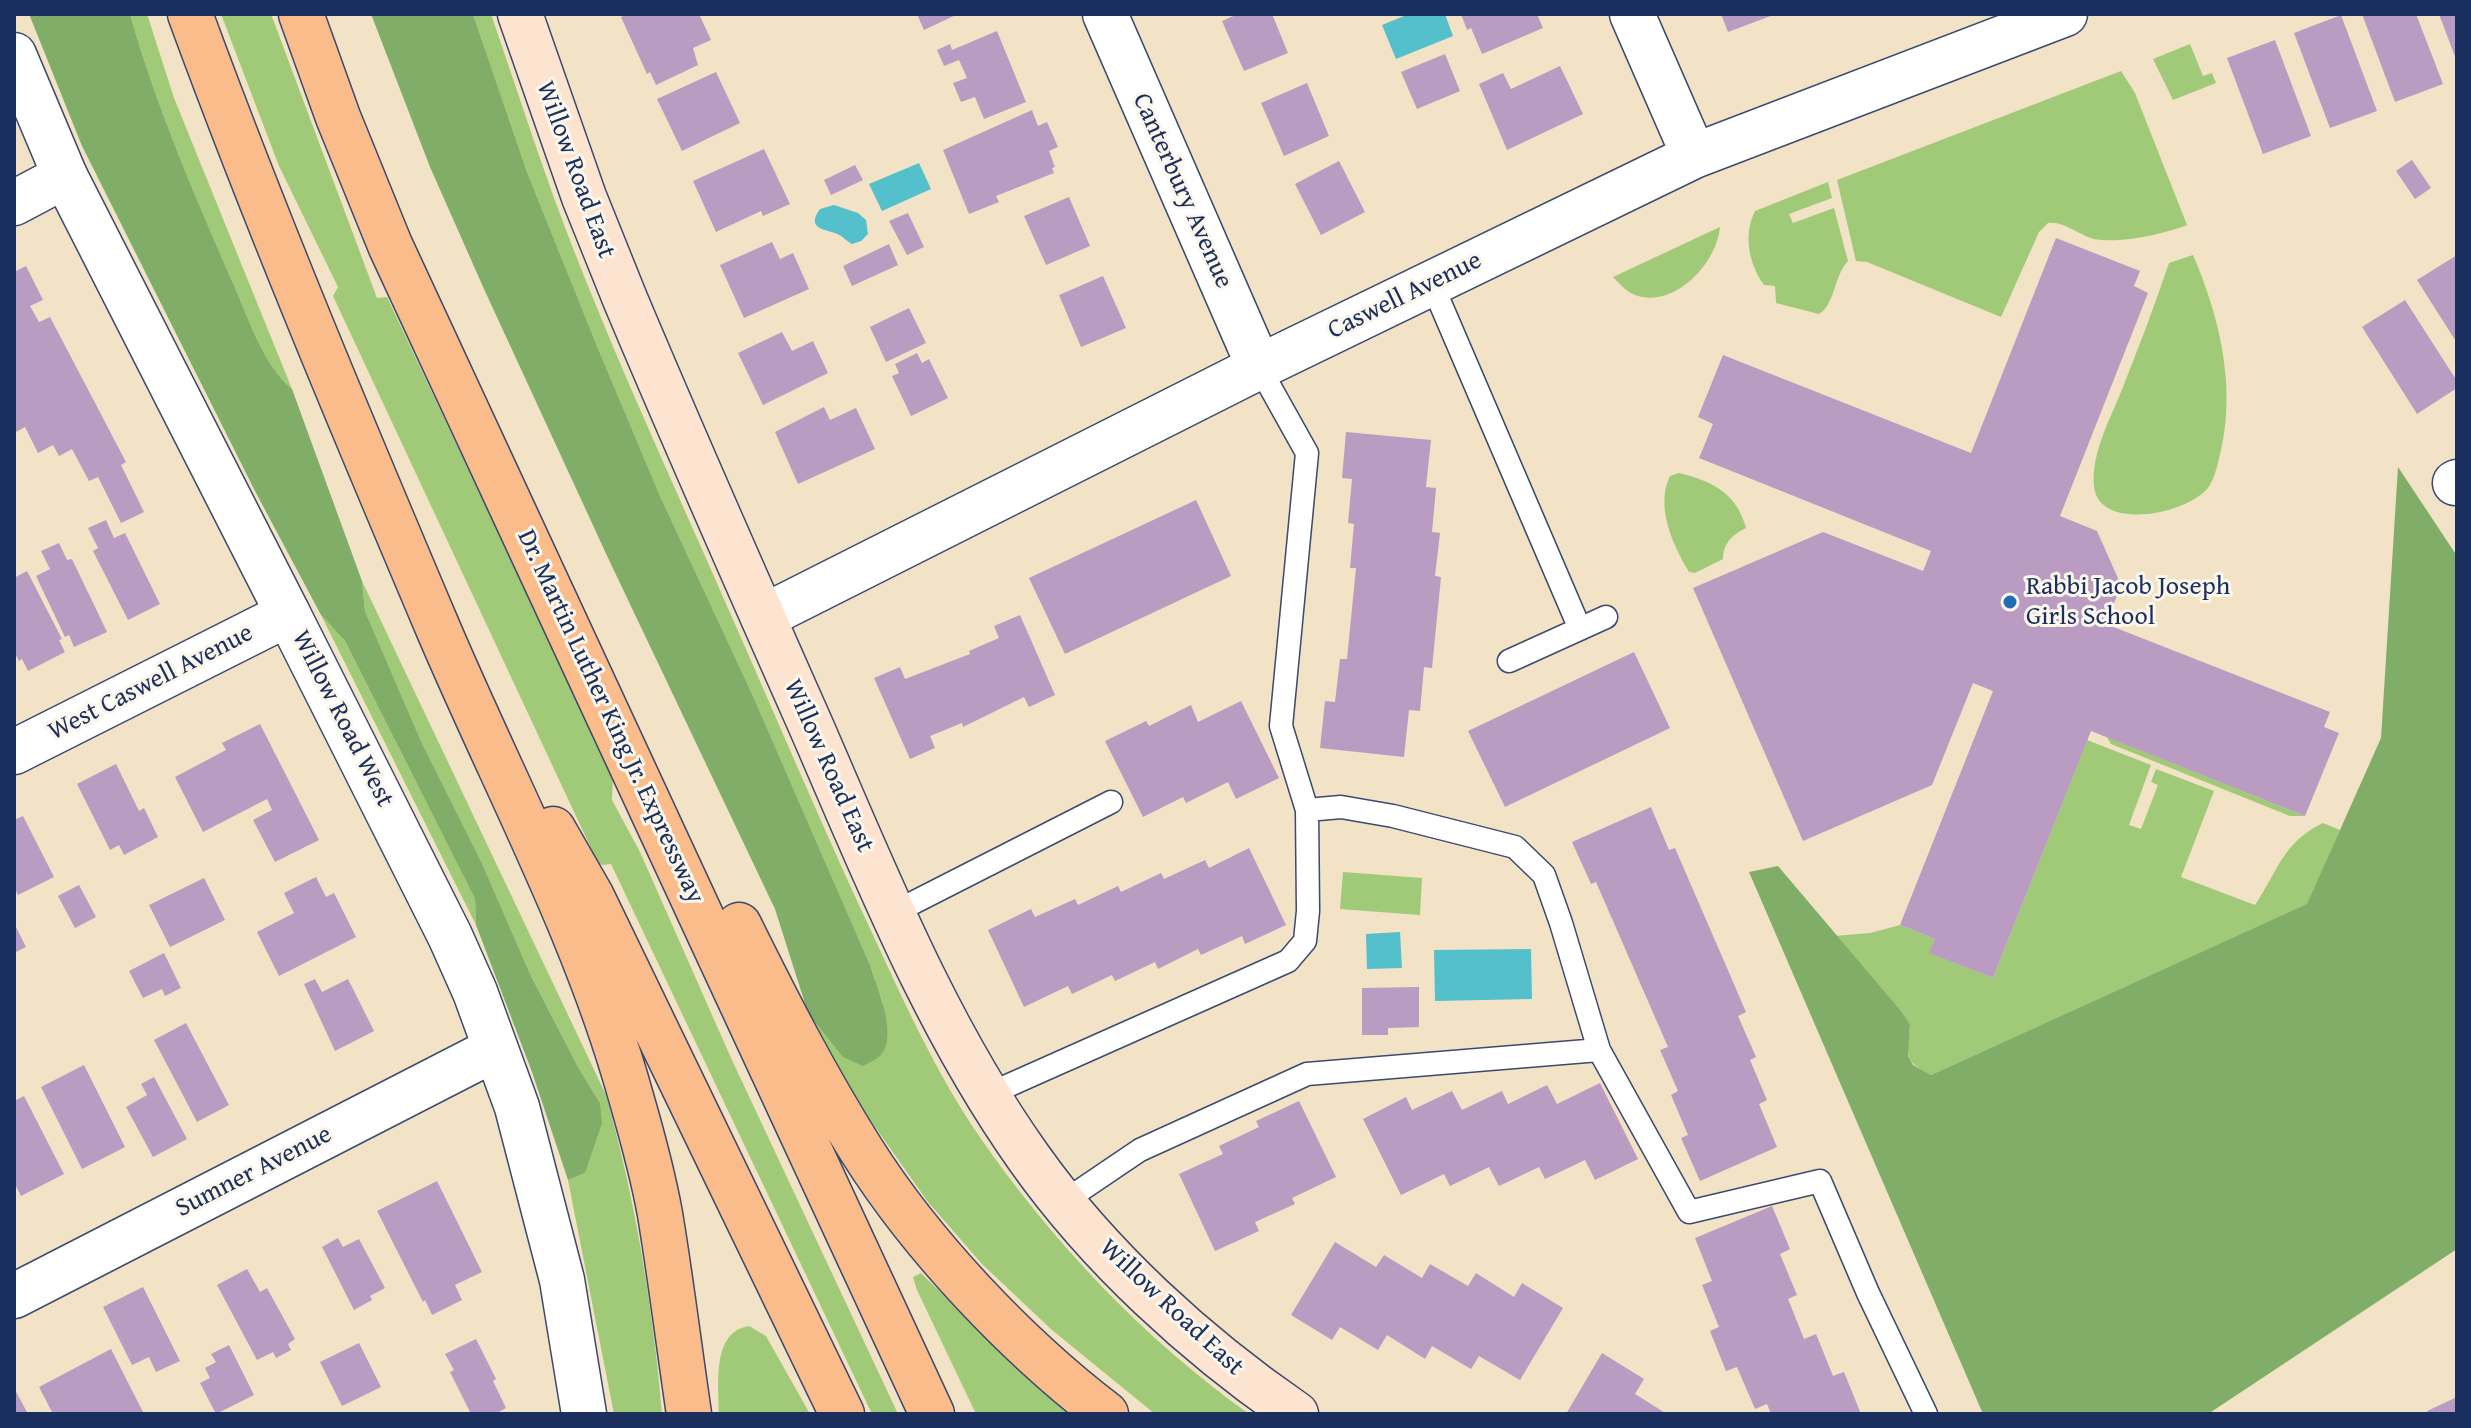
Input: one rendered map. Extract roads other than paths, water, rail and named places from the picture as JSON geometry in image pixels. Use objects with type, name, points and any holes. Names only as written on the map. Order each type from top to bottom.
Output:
[{"type":"highway","points":[[190,14],[289,270],[437,626],[566,920],[610,1031],[631,1096],[659,1210],[689,1414]]},
{"type":"highway","name":"Dr. Martin Luther King Jr. Expressway","points":[[301,14],[338,117],[390,245],[932,1414]]},
{"type":"highway","points":[[510,501],[655,749],[764,976],[862,1152],[893,1196],[961,1279],[1038,1355],[1106,1414]]},
{"type":"highway","points":[[437,626],[592,897],[842,1414]]},
{"type":"highway","points":[[669,1277],[678,1414]]},
{"type":"main road","name":"Willow Road East","points":[[520,14],[584,197],[619,285],[893,913],[948,1028],[1029,1159],[1063,1202],[1177,1320],[1259,1388],[1296,1414]]},
{"type":"street","name":"Canterbury Avenue","points":[[1105,14],[1259,367]]},
{"type":"street","points":[[1632,14],[1694,156]]},
{"type":"street","name":"Caswell Avenue","points":[[763,617],[1259,367],[1694,156],[2065,14]]},
{"type":"street","name":"Willow Road West","points":[[14,55],[65,176],[450,936],[475,992],[517,1107],[547,1216],[562,1280],[584,1414]]},
{"type":"street","points":[[14,203],[65,176]]},
{"type":"street","name":"West Caswell Avenue","points":[[14,752],[288,614]]},
{"type":"street","name":"Sumner Avenue","points":[[14,1296],[495,1049]]},
{"type":"lane","points":[[1432,284],[1580,629]]},
{"type":"lane","points":[[987,1095],[1288,961],[1305,941],[1308,911],[1307,810],[1281,726],[1307,453],[1259,367]]},
{"type":"lane","points":[[1509,661],[1606,617]]},
{"type":"lane","points":[[893,913],[1111,802]]},
{"type":"lane","points":[[1307,810],[1341,807],[1515,847],[1544,875],[1599,1050],[1689,1212],[1820,1181],[1868,1293],[1926,1414]]},
{"type":"lane","points":[[1063,1202],[1140,1150],[1307,1074],[1599,1050]]},
{"type":"water","points":[[1409,14],[1445,14],[1453,36],[1396,59],[1382,25]]},
{"type":"water","points":[[919,163],[931,189],[882,211],[869,184]]},
{"type":"water","points":[[834,205],[858,213],[866,220],[868,234],[861,241],[852,244],[817,226],[815,220],[820,209]]},
{"type":"water","points":[[1400,932],[1402,968],[1367,969],[1366,934]]},
{"type":"water","points":[[1531,949],[1532,999],[1435,1001],[1434,950]]},
{"type":"place","name":"Rabbi Jacob Joseph Girls School","points":[[2010,602]]}]
